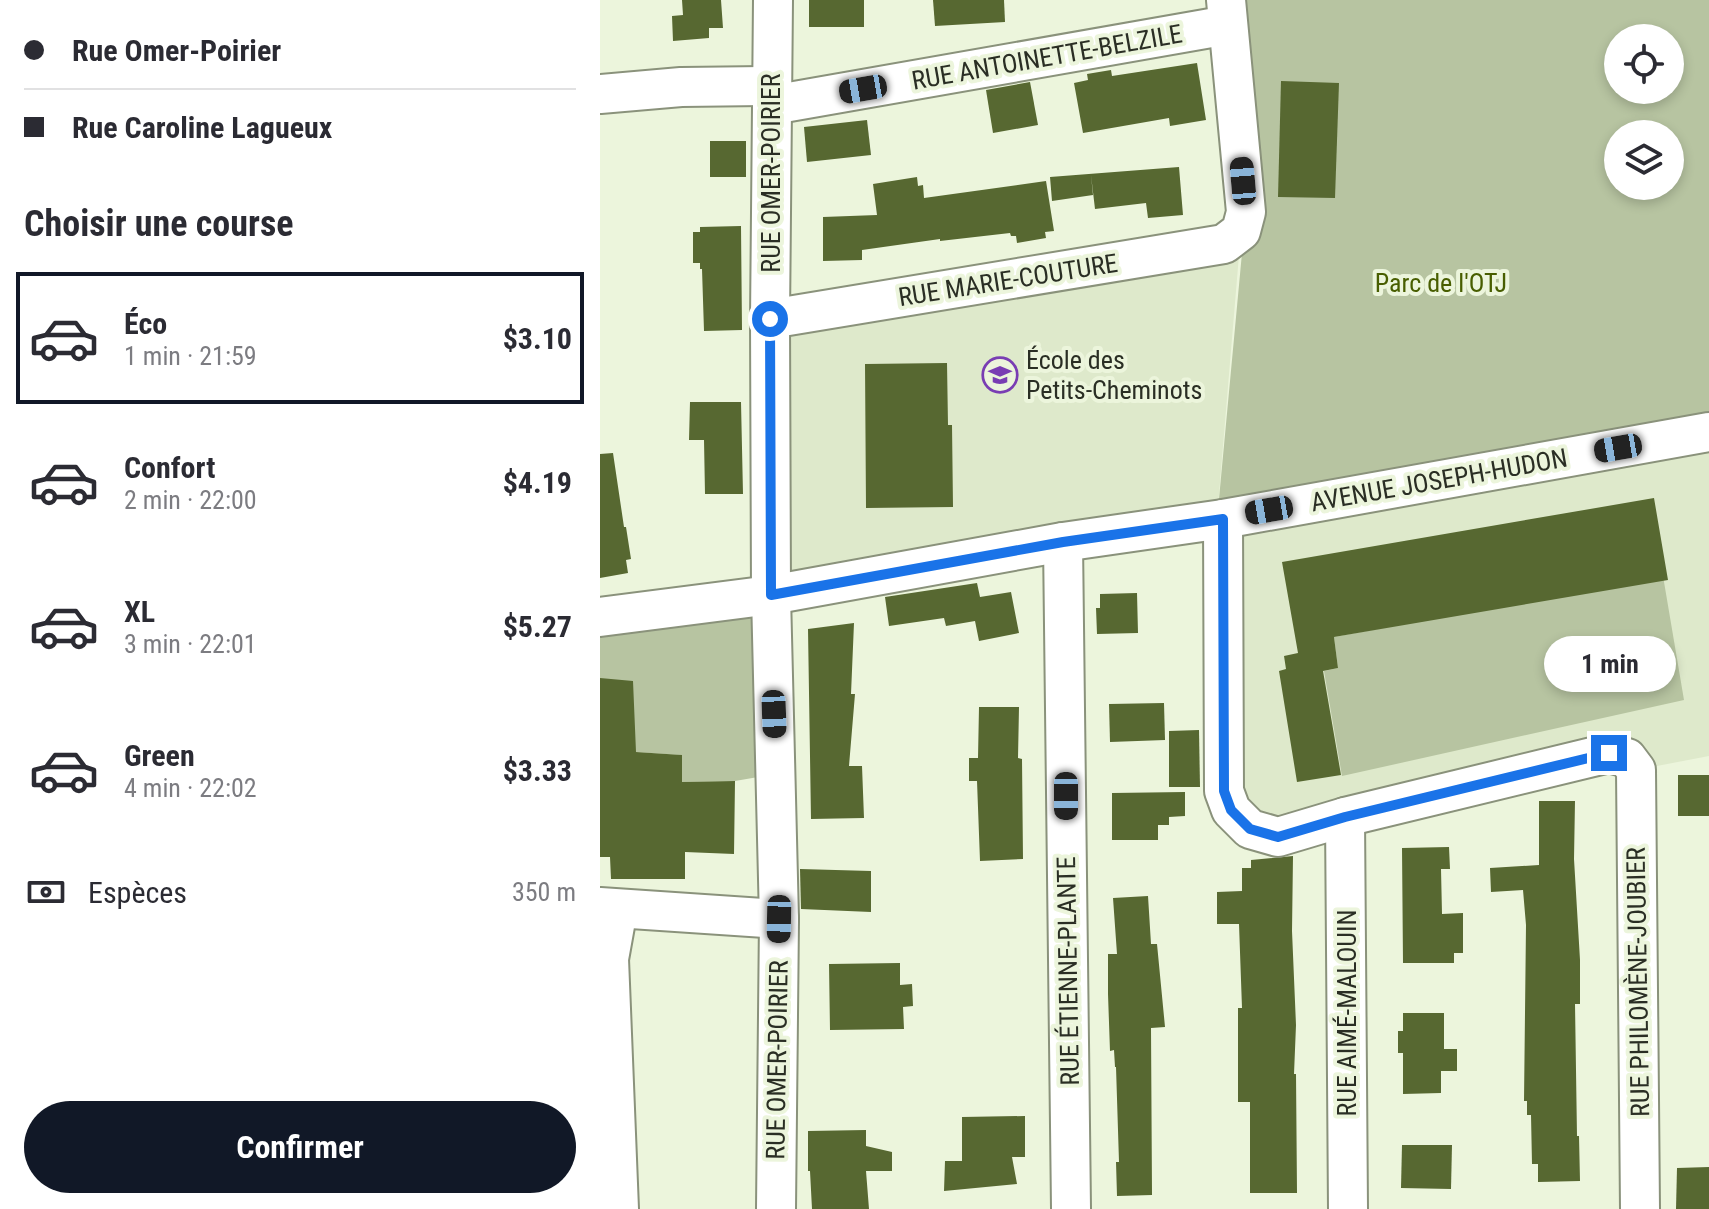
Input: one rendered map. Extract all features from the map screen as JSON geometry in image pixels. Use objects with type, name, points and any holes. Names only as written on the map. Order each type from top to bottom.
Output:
[{"type":"street","name":"RUE OMER-POIRIER","points":[[773,0],[770,319],[771,595],[779,919],[776,1209]]},
{"type":"street","name":"RUE ANTOINETTE-BELZILE","points":[[600,94],[681,87],[772,96],[1227,13]]},
{"type":"street","name":"RUE MARIE-COUTURE","points":[[770,319],[1224,244],[1241,231],[1246,212],[1227,13]]},
{"type":"street","name":"AVENUE JOSEPH-HUDON","points":[[600,617],[771,595],[1063,542],[1223,519],[1709,432]]},
{"type":"street","points":[[1223,519],[1224,791],[1231,810],[1250,829],[1278,837],[1345,817]]},
{"type":"street","name":"RUE ÉTIENNE-PLANTE","points":[[1063,542],[1071,1209]]},
{"type":"street","name":"RUE PHILOMÈNE-JOUBIER","points":[[1345,817],[1609,753],[1627,758],[1636,770],[1640,1209]]},
{"type":"street","name":"RUE AIMÉ-MALOUIN","points":[[1345,817],[1348,1209]]},
{"type":"street","points":[[619,1209],[609,908],[779,919]]},
{"type":"shaded area","points":[[1241,231],[1217,518],[1709,438],[1709,756],[1636,770],[1627,758],[1278,837],[1231,810],[1217,529],[771,595],[770,319]]},
{"type":"green space","name":"Parc de l'OTJ","points":[[1238,0],[1709,0],[1709,439],[1216,531],[1242,253]]},
{"type":"green space","points":[[1663,576],[1684,700],[1342,776],[1324,671],[1338,668],[1334,637]]},
{"type":"green space","points":[[771,595],[776,774],[735,781],[682,782],[681,755],[636,752],[600,678],[600,618]]},
{"type":"building","points":[[682,0],[721,0],[723,28],[709,28],[709,38],[673,41],[672,16],[683,15]]},
{"type":"building","points":[[809,0],[864,0],[864,27],[809,27]]},
{"type":"building","points":[[933,0],[1004,0],[1005,22],[935,26]]},
{"type":"building","points":[[1197,63],[1206,120],[1170,126],[1169,118],[1083,133],[1074,83],[1088,80],[1087,74],[1111,70],[1112,76]]},
{"type":"building","points":[[1281,81],[1339,83],[1335,198],[1278,197]]},
{"type":"building","points":[[1030,82],[1038,125],[993,133],[986,90]]},
{"type":"building","points":[[867,120],[871,155],[807,162],[804,127]]},
{"type":"building","points":[[710,141],[746,141],[746,177],[710,177]]},
{"type":"building","points":[[1179,167],[1183,215],[1148,218],[1146,203],[1095,209],[1091,175],[1093,195],[1052,201],[1050,177]]},
{"type":"building","points":[[917,177],[918,186],[923,185],[924,198],[1046,181],[1054,231],[1045,232],[1046,238],[1017,243],[1016,236],[1010,233],[940,239],[862,250],[862,260],[823,261],[823,217],[877,215],[873,184]]},
{"type":"building","points":[[741,226],[742,330],[704,331],[702,269],[700,263],[693,263],[693,232],[700,232],[700,227]]},
{"type":"building","points":[[947,363],[948,425],[952,425],[953,507],[866,508],[865,364]]},
{"type":"building","points":[[690,402],[741,402],[743,494],[705,494],[704,440],[689,440]]},
{"type":"building","points":[[613,453],[631,559],[626,560],[628,573],[600,578],[600,454]]},
{"type":"building","points":[[1654,498],[1668,580],[1334,637],[1338,668],[1323,671],[1341,775],[1297,782],[1279,671],[1286,669],[1284,656],[1298,653],[1282,562]]},
{"type":"building","points":[[977,583],[980,597],[1011,592],[1019,633],[979,641],[975,621],[946,626],[944,618],[889,626],[885,597]]},
{"type":"building","points":[[1137,593],[1138,633],[1097,634],[1096,608],[1100,608],[1100,594]]},
{"type":"building","points":[[854,623],[851,694],[855,694],[849,766],[862,766],[864,818],[811,819],[808,629]]},
{"type":"building","points":[[600,678],[633,681],[636,752],[682,755],[682,782],[735,781],[734,854],[685,852],[685,879],[611,879],[610,857],[600,857]]},
{"type":"building","points":[[1164,703],[1165,740],[1110,742],[1109,704]]},
{"type":"building","points":[[979,707],[1019,707],[1023,859],[980,861],[977,781],[969,781],[969,758],[978,758]]},
{"type":"building","points":[[1199,730],[1200,787],[1169,787],[1169,731]]},
{"type":"building","points":[[1678,775],[1709,775],[1709,816],[1678,816]]},
{"type":"building","points":[[1185,792],[1185,816],[1169,817],[1169,825],[1158,825],[1158,840],[1112,840],[1112,793]]},
{"type":"building","points":[[1539,801],[1575,801],[1574,859],[1580,960],[1580,1004],[1575,1004],[1580,1181],[1538,1182],[1538,1164],[1532,1164],[1531,1115],[1527,1115],[1527,1101],[1524,1101],[1526,925],[1523,890],[1491,892],[1490,868],[1539,865]]},
{"type":"building","points":[[1449,847],[1450,869],[1441,869],[1442,914],[1463,913],[1463,953],[1454,953],[1454,963],[1403,963],[1402,848]]},
{"type":"building","points":[[1293,856],[1297,1193],[1250,1193],[1250,1102],[1238,1102],[1238,1008],[1242,1008],[1239,924],[1217,924],[1217,892],[1242,891],[1242,868],[1251,868],[1251,860]]},
{"type":"building","points":[[800,869],[871,871],[871,912],[801,909]]},
{"type":"building","points":[[1148,896],[1151,944],[1157,944],[1165,1027],[1151,1028],[1152,1195],[1117,1196],[1116,1067],[1114,1050],[1110,1051],[1108,994],[1108,954],[1117,954],[1113,898]]},
{"type":"building","points":[[900,963],[900,985],[912,984],[913,1006],[903,1007],[904,1029],[830,1030],[829,964]]},
{"type":"building","points":[[1403,1013],[1444,1013],[1444,1049],[1457,1049],[1457,1071],[1441,1071],[1441,1093],[1403,1094],[1403,1053],[1398,1053],[1398,1031],[1403,1031]]},
{"type":"building","points":[[1025,1116],[1025,1157],[1012,1157],[1017,1184],[944,1191],[945,1161],[962,1161],[962,1117]]},
{"type":"building","points":[[866,1130],[866,1146],[892,1152],[892,1171],[866,1171],[869,1209],[812,1209],[808,1131]]},
{"type":"building","points":[[1402,1145],[1452,1145],[1451,1189],[1401,1188]]},
{"type":"building","points":[[1709,1167],[1709,1209],[1676,1209],[1677,1168]]},
{"type":"place","name":"École des Petits-Cheminots","points":[[1000,375]]},
{"type":"route","points":[[770,319],[771,595],[1063,542],[1223,519],[1224,791],[1231,810],[1250,829],[1278,837],[1345,817],[1609,753]]}]
